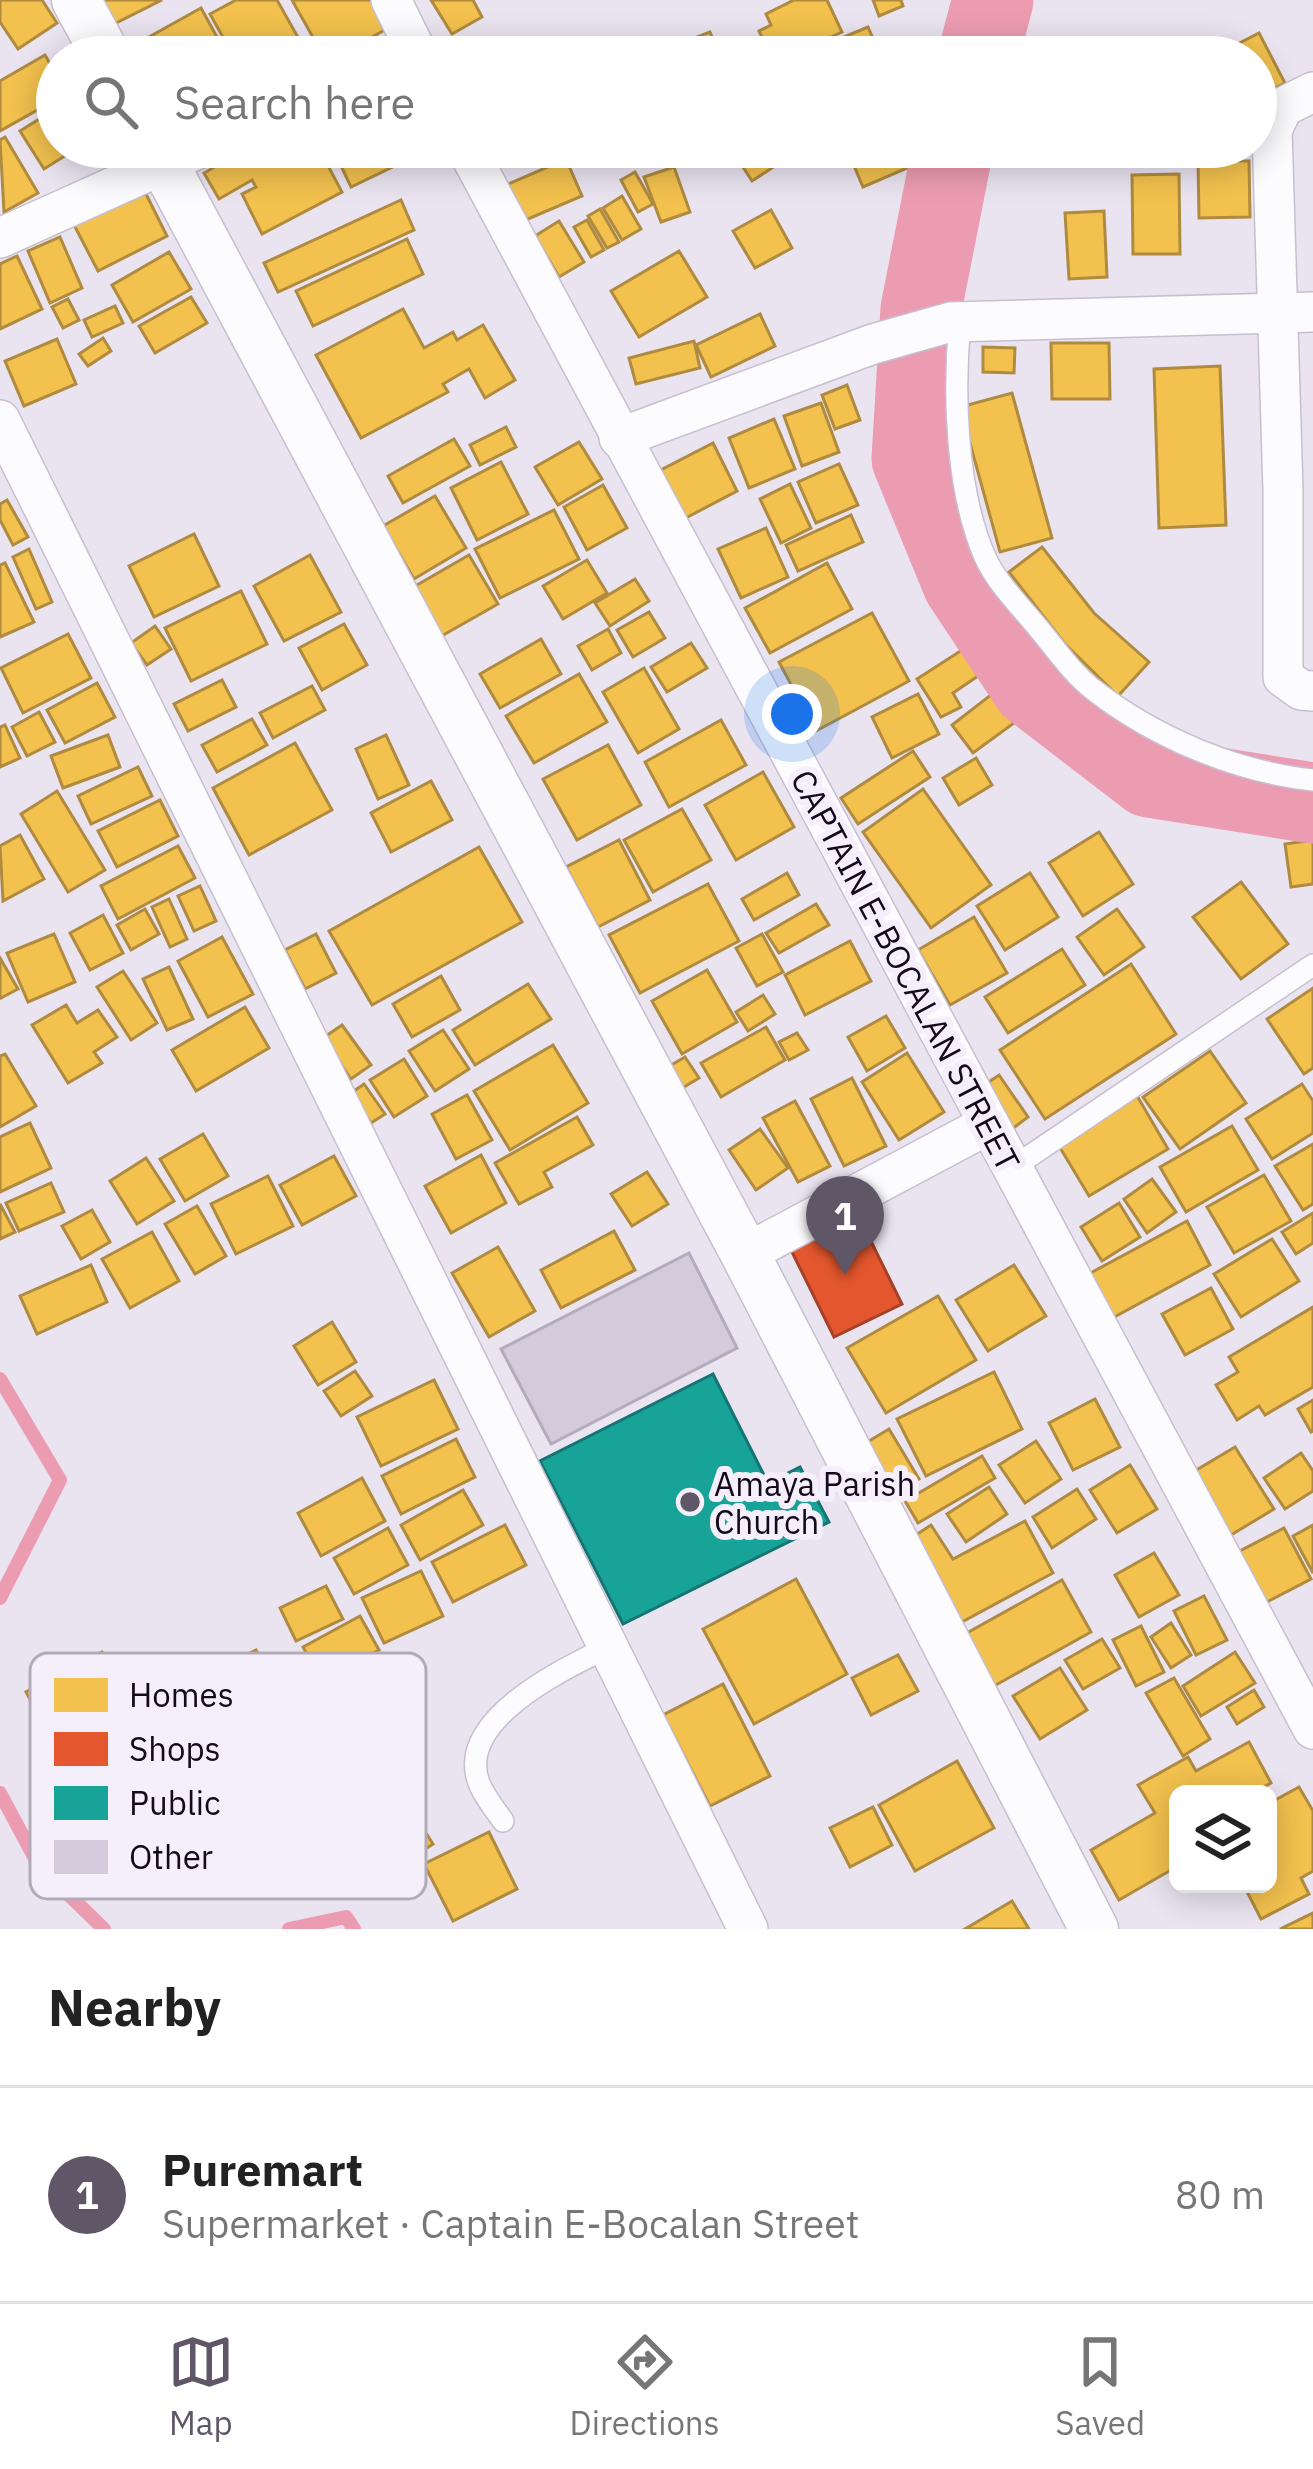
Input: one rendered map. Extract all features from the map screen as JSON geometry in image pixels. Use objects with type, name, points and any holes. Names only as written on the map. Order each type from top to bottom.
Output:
[{"type":"street","points":[[76,0],[96,36]]},
{"type":"street","points":[[392,0],[404,36]]},
{"type":"street","points":[[0,238],[143,168]]},
{"type":"street","points":[[182,168],[1094,1929]]},
{"type":"street","name":"CAPTAIN E-BOCALAN STREET","points":[[477,168],[988,1124],[1307,1705]]},
{"type":"street","points":[[1277,168],[1296,313],[1298,490],[1282,677],[1300,690],[1313,691]]},
{"type":"street","points":[[619,438],[873,344],[955,322],[1296,313]]},
{"type":"street","points":[[0,420],[748,1929]]},
{"type":"street","points":[[745,1254],[988,1124]]},
{"type":"lane","points":[[955,322],[959,437],[970,496],[985,558],[1024,612],[1091,689],[1141,722],[1271,776],[1313,780]]},
{"type":"lane","points":[[1012,1168],[1313,965]]},
{"type":"lane","points":[[503,1821],[477,1778],[481,1742],[539,1681],[608,1647]]},
{"type":"building: Homes","points":[[0,0],[42,0],[57,23],[18,49],[0,22]]},
{"type":"building: Homes","points":[[101,0],[162,0],[114,24]]},
{"type":"building: Homes","points":[[236,0],[277,0],[297,36],[222,36],[210,14]]},
{"type":"building: Homes","points":[[292,0],[377,0],[392,26],[374,36],[312,36]]},
{"type":"building: Homes","points":[[431,0],[473,0],[482,17],[452,34]]},
{"type":"building: Homes","points":[[794,0],[827,0],[842,32],[761,36],[759,31],[771,25],[766,14]]},
{"type":"building: Homes","points":[[873,0],[901,0],[903,6],[879,16]]},
{"type":"building: Homes","points":[[201,8],[216,36],[151,36]]},
{"type":"building: Homes","points":[[868,27],[872,36],[846,36]]},
{"type":"building: Homes","points":[[36,60],[36,111],[0,131],[0,81]]},
{"type":"building: Homes","points":[[36,121],[36,156],[20,131]]},
{"type":"building: Homes","points":[[5,137],[38,193],[4,212],[0,140]]},
{"type":"building: Homes","points":[[213,168],[329,168],[342,192],[262,234],[242,194],[256,187],[252,180],[219,199],[204,173]]},
{"type":"building: Homes","points":[[342,168],[390,168],[351,187]]},
{"type":"building: Homes","points":[[545,168],[570,168],[582,196],[521,222],[506,185]]},
{"type":"building: Homes","points":[[674,168],[690,212],[661,222],[644,177]]},
{"type":"building: Homes","points":[[744,168],[772,168],[752,181]]},
{"type":"building: Homes","points":[[855,168],[907,168],[863,187]]},
{"type":"building: Homes","points":[[1198,168],[1249,168],[1250,217],[1199,218]]},
{"type":"building: Homes","points":[[635,172],[653,204],[638,212],[621,180]]},
{"type":"building: Homes","points":[[1179,174],[1180,254],[1133,254],[1132,175]]},
{"type":"building: Homes","points":[[144,190],[167,236],[98,271],[74,225]]},
{"type":"building: Homes","points":[[622,196],[641,229],[622,240],[603,208]]},
{"type":"building: Homes","points":[[401,200],[414,230],[278,292],[264,263]]},
{"type":"building: Homes","points":[[600,209],[619,242],[607,248],[588,216]]},
{"type":"building: Homes","points":[[771,210],[792,248],[755,268],[733,231]]},
{"type":"building: Homes","points":[[1104,211],[1107,277],[1069,279],[1065,213]]},
{"type":"building: Homes","points":[[587,220],[604,250],[591,257],[574,227]]},
{"type":"building: Homes","points":[[559,221],[584,262],[559,277],[535,236]]},
{"type":"building: Homes","points":[[60,237],[82,288],[50,303],[28,251]]},
{"type":"building: Homes","points":[[407,239],[423,274],[313,326],[296,291]]},
{"type":"building: Homes","points":[[679,251],[707,297],[639,337],[611,291]]},
{"type":"building: Homes","points":[[169,252],[191,289],[133,322],[112,285]]},
{"type":"building: Homes","points":[[17,256],[42,309],[0,329],[0,264]]},
{"type":"building: Homes","points":[[191,297],[207,323],[155,353],[139,326]]},
{"type":"building: Homes","points":[[68,299],[79,320],[63,328],[52,307]]},
{"type":"building: Homes","points":[[115,306],[123,323],[92,337],[84,320]]},
{"type":"building: Homes","points":[[403,309],[424,348],[453,332],[457,340],[483,325],[515,380],[485,398],[469,369],[443,384],[448,392],[361,438],[316,355]]},
{"type":"building: Homes","points":[[760,314],[775,346],[711,377],[696,345]]},
{"type":"building: Homes","points":[[103,338],[111,351],[88,366],[79,354]]},
{"type":"building: Homes","points":[[57,339],[76,384],[24,406],[5,361]]},
{"type":"building: Homes","points":[[694,341],[700,368],[636,384],[629,358]]},
{"type":"building: Homes","points":[[1051,343],[1109,343],[1110,399],[1052,399]]},
{"type":"building: Homes","points":[[983,347],[1015,348],[1014,373],[983,372]]},
{"type":"building: Homes","points":[[1220,366],[1226,525],[1159,528],[1154,369]]},
{"type":"building: Homes","points":[[847,385],[860,420],[835,429],[822,395]]},
{"type":"building: Homes","points":[[1012,393],[1052,538],[1000,552],[960,407]]},
{"type":"building: Homes","points":[[821,403],[839,452],[802,466],[784,416]]},
{"type":"building: Homes","points":[[774,419],[795,469],[749,488],[729,438]]},
{"type":"building: Homes","points":[[506,427],[516,447],[480,465],[470,445]]},
{"type":"building: Homes","points":[[454,439],[470,466],[403,503],[388,476]]},
{"type":"building: Homes","points":[[579,442],[602,479],[558,505],[535,467]]},
{"type":"building: Homes","points":[[713,443],[737,491],[682,520],[657,472]]},
{"type":"building: Homes","points":[[501,462],[528,514],[477,540],[451,488]]},
{"type":"building: Homes","points":[[839,464],[858,505],[816,523],[798,482]]},
{"type":"building: Homes","points":[[790,484],[811,528],[781,543],[760,499]]},
{"type":"building: Homes","points":[[603,485],[627,528],[587,550],[564,507]]},
{"type":"building: Homes","points":[[435,496],[466,548],[414,579],[383,526]]},
{"type":"building: Homes","points":[[7,500],[28,537],[13,545],[0,520],[0,504]]},
{"type":"building: Homes","points":[[554,510],[579,559],[500,598],[475,549]]},
{"type":"building: Homes","points":[[851,515],[863,542],[798,571],[786,545]]},
{"type":"building: Homes","points":[[766,528],[788,577],[741,598],[718,549]]},
{"type":"building: Homes","points":[[194,534],[219,586],[154,617],[129,566]]},
{"type":"building: Homes","points":[[1042,547],[1094,613],[1149,662],[1118,696],[1065,644],[1009,572]]},
{"type":"building: Homes","points":[[29,549],[52,602],[36,609],[13,557]]},
{"type":"building: Homes","points":[[310,555],[341,612],[284,641],[254,586]]},
{"type":"building: Homes","points":[[469,555],[498,604],[438,638],[410,589]]},
{"type":"building: Homes","points":[[587,560],[607,593],[563,619],[543,586]]},
{"type":"building: Homes","points":[[5,563],[34,622],[0,637],[0,565]]},
{"type":"building: Homes","points":[[827,563],[852,609],[770,653],[745,608]]},
{"type":"building: Homes","points":[[635,579],[649,601],[610,626],[595,603]]},
{"type":"building: Homes","points":[[241,591],[267,644],[191,681],[165,628]]},
{"type":"building: Homes","points":[[649,612],[665,638],[633,657],[617,630]]},
{"type":"building: Homes","points":[[872,613],[909,681],[816,731],[779,662]]},
{"type":"building: Homes","points":[[344,624],[367,665],[322,690],[299,648]]},
{"type":"building: Homes","points":[[155,626],[171,649],[147,665],[131,643]]},
{"type":"building: Homes","points":[[608,629],[621,653],[592,670],[578,646]]},
{"type":"building: Homes","points":[[68,634],[91,678],[23,713],[1,668]]},
{"type":"building: Homes","points":[[541,639],[561,674],[500,708],[480,674]]},
{"type":"building: Homes","points":[[691,643],[707,668],[667,692],[651,667]]},
{"type":"building: Homes","points":[[962,650],[978,676],[953,693],[961,707],[941,717],[917,679]]},
{"type":"building: Homes","points":[[644,668],[679,729],[638,753],[603,692]]},
{"type":"building: Homes","points":[[579,674],[607,722],[534,763],[506,716]]},
{"type":"building: Homes","points":[[222,680],[236,707],[188,731],[174,704]]},
{"type":"building: Homes","points":[[97,683],[115,717],[65,743],[47,710]]},
{"type":"building: Homes","points":[[312,686],[325,710],[273,738],[260,713]]},
{"type":"building: Homes","points":[[918,694],[939,734],[892,758],[872,717]]},
{"type":"building: Homes","points":[[992,694],[1014,723],[973,753],[952,725]]},
{"type":"building: Homes","points":[[39,712],[55,742],[27,756],[12,727]]},
{"type":"building: Homes","points":[[252,719],[267,745],[217,772],[202,745]]},
{"type":"building: Homes","points":[[721,720],[746,765],[669,807],[645,762]]},
{"type":"building: Homes","points":[[5,725],[20,758],[0,767],[0,727]]},
{"type":"building: Homes","points":[[108,735],[120,767],[63,788],[51,756]]},
{"type":"building: Homes","points":[[386,735],[409,785],[378,799],[356,749]]},
{"type":"building: Homes","points":[[295,743],[332,810],[249,855],[213,788]]},
{"type":"building: Homes","points":[[608,745],[641,805],[577,840],[543,779]]},
{"type":"building: Homes","points":[[913,751],[930,777],[858,824],[841,798]]},
{"type":"building: Homes","points":[[976,758],[992,785],[959,805],[943,778]]},
{"type":"building: Homes","points":[[138,767],[152,796],[91,824],[78,796]]},
{"type":"building: Homes","points":[[763,772],[794,827],[736,860],[705,805]]},
{"type":"building: Homes","points":[[431,781],[452,820],[391,852],[371,813]]},
{"type":"building: Homes","points":[[923,789],[991,885],[931,928],[863,832]]},
{"type":"building: Homes","points":[[57,791],[105,870],[68,892],[21,814]]},
{"type":"building: Homes","points":[[160,800],[178,836],[117,867],[98,831]]},
{"type":"building: Homes","points":[[682,809],[711,860],[653,892],[624,840]]},
{"type":"building: Homes","points":[[1099,832],[1133,884],[1083,916],[1049,863]]},
{"type":"building: Homes","points":[[20,835],[44,879],[3,901],[0,846]]},
{"type":"building: Homes","points":[[619,840],[650,900],[598,927],[566,867]]},
{"type":"building: Homes","points":[[1313,840],[1313,884],[1291,887],[1285,844]]},
{"type":"building: Homes","points":[[178,846],[195,878],[118,919],[101,886]]},
{"type":"building: Homes","points":[[479,847],[522,922],[372,1005],[329,931]]},
{"type":"building: Homes","points":[[787,873],[799,895],[754,920],[742,899]]},
{"type":"building: Homes","points":[[1030,873],[1058,917],[1005,950],[977,906]]},
{"type":"building: Homes","points":[[1241,882],[1288,944],[1241,979],[1193,917]]},
{"type":"building: Homes","points":[[708,884],[739,941],[640,993],[609,935]]},
{"type":"building: Homes","points":[[200,886],[216,921],[194,931],[178,896]]},
{"type":"building: Homes","points":[[169,899],[187,939],[170,947],[152,907]]},
{"type":"building: Homes","points":[[816,904],[829,925],[779,953],[766,933]]},
{"type":"building: Homes","points":[[145,909],[159,934],[131,950],[117,925]]},
{"type":"building: Homes","points":[[1117,909],[1144,947],[1104,975],[1077,937]]},
{"type":"building: Homes","points":[[103,915],[123,953],[90,970],[70,933]]},
{"type":"building: Homes","points":[[974,917],[1007,973],[950,1005],[918,950]]},
{"type":"building: Homes","points":[[54,934],[75,982],[28,1002],[7,953]]},
{"type":"building: Homes","points":[[316,934],[336,973],[305,989],[285,950]]},
{"type":"building: Homes","points":[[762,934],[783,972],[757,986],[736,948]]},
{"type":"building: Homes","points":[[222,937],[253,994],[208,1017],[178,961]]},
{"type":"building: Homes","points":[[850,941],[871,981],[805,1015],[785,975]]},
{"type":"building: Homes","points":[[1062,949],[1085,985],[1008,1033],[985,997]]},
{"type":"building: Homes","points":[[0,958],[18,989],[1,998],[0,996]]},
{"type":"building: Homes","points":[[1131,964],[1176,1034],[1045,1119],[1000,1050]]},
{"type":"building: Homes","points":[[169,967],[193,1019],[167,1030],[143,979]]},
{"type":"building: Homes","points":[[707,970],[737,1022],[682,1054],[652,1001]]},
{"type":"building: Homes","points":[[123,971],[157,1023],[131,1040],[97,987]]},
{"type":"building: Homes","points":[[441,976],[460,1010],[412,1037],[393,1004]]},
{"type":"building: Homes","points":[[528,984],[551,1019],[475,1065],[453,1030]]},
{"type":"building: Homes","points":[[1313,988],[1313,1068],[1304,1074],[1267,1019]]},
{"type":"building: Homes","points":[[763,995],[775,1014],[748,1031],[736,1012]]},
{"type":"building: Homes","points":[[66,1005],[77,1023],[98,1010],[117,1037],[94,1052],[102,1063],[68,1083],[32,1025]]},
{"type":"building: Homes","points":[[245,1007],[269,1048],[196,1091],[172,1050]]},
{"type":"building: Homes","points":[[886,1016],[905,1048],[867,1071],[848,1037]]},
{"type":"building: Homes","points":[[342,1025],[371,1065],[351,1079],[323,1038]]},
{"type":"building: Homes","points":[[766,1027],[785,1060],[721,1097],[701,1063]]},
{"type":"building: Homes","points":[[443,1030],[469,1069],[435,1091],[409,1051]]},
{"type":"building: Homes","points":[[797,1033],[808,1050],[789,1060],[779,1042]]},
{"type":"building: Homes","points":[[553,1045],[588,1103],[510,1150],[474,1091]]},
{"type":"building: Homes","points":[[1210,1051],[1246,1103],[1180,1149],[1143,1097]]},
{"type":"building: Homes","points":[[907,1053],[944,1112],[899,1140],[862,1082]]},
{"type":"building: Homes","points":[[5,1054],[36,1106],[0,1127],[0,1056]]},
{"type":"building: Homes","points":[[685,1057],[699,1078],[679,1090],[666,1068]]},
{"type":"building: Homes","points":[[404,1059],[427,1096],[394,1117],[370,1080]]},
{"type":"building: Homes","points":[[999,1075],[1028,1117],[1012,1129],[983,1086]]},
{"type":"building: Homes","points":[[852,1078],[886,1146],[844,1166],[811,1099]]},
{"type":"building: Homes","points":[[364,1084],[385,1114],[371,1123],[351,1093]]},
{"type":"building: Homes","points":[[1302,1084],[1313,1101],[1313,1133],[1272,1159],[1246,1119]]},
{"type":"building: Homes","points":[[1136,1094],[1168,1149],[1089,1196],[1056,1141]]},
{"type":"building: Homes","points":[[467,1095],[492,1140],[456,1159],[432,1114]]},
{"type":"building: Homes","points":[[795,1101],[830,1166],[798,1182],[763,1118]]},
{"type":"building: Homes","points":[[577,1117],[593,1145],[544,1172],[552,1187],[519,1204],[495,1163]]},
{"type":"building: Homes","points":[[30,1123],[51,1168],[0,1192],[0,1137]]},
{"type":"building: Homes","points":[[1232,1126],[1258,1170],[1186,1212],[1160,1167]]},
{"type":"building: Homes","points":[[760,1129],[788,1168],[756,1190],[729,1150]]},
{"type":"building: Homes","points":[[203,1134],[228,1176],[185,1201],[160,1159]]},
{"type":"building: Homes","points":[[1313,1144],[1313,1204],[1303,1210],[1275,1166]]},
{"type":"building: Homes","points":[[481,1155],[506,1203],[451,1233],[425,1186]]},
{"type":"building: Homes","points":[[334,1156],[356,1196],[302,1225],[280,1185]]},
{"type":"building: Homes","points":[[146,1158],[174,1201],[137,1224],[110,1181]]},
{"type":"building: Homes","points":[[647,1172],[668,1204],[632,1226],[611,1194]]},
{"type":"building: Homes","points":[[1264,1175],[1291,1221],[1234,1253],[1207,1207]]},
{"type":"building: Homes","points":[[268,1176],[293,1226],[236,1254],[211,1204]]},
{"type":"building: Homes","points":[[1152,1179],[1176,1212],[1147,1233],[1124,1199]]},
{"type":"building: Homes","points":[[51,1183],[64,1212],[19,1231],[6,1203]]},
{"type":"building: Homes","points":[[1119,1203],[1140,1237],[1102,1261],[1081,1227]]},
{"type":"building: Homes","points":[[0,1204],[15,1232],[0,1239]]},
{"type":"building: Homes","points":[[197,1206],[226,1256],[195,1274],[165,1224]]},
{"type":"building: Homes","points":[[92,1210],[110,1242],[81,1259],[62,1226]]},
{"type":"building: Homes","points":[[1313,1213],[1313,1243],[1296,1254],[1282,1232]]},
{"type":"building: Homes","points":[[1187,1221],[1210,1265],[1107,1321],[1083,1277]]},
{"type":"building: Homes","points":[[614,1231],[635,1270],[561,1308],[541,1270]]},
{"type":"building: Homes","points":[[152,1232],[179,1281],[130,1308],[102,1259]]},
{"type":"building: Homes","points":[[1272,1239],[1299,1281],[1241,1317],[1214,1274]]},
{"type":"building: Homes","points":[[498,1247],[535,1311],[489,1337],[452,1273]]},
{"type":"building: Homes","points":[[91,1265],[107,1302],[37,1334],[20,1296]]},
{"type":"building: Homes","points":[[1014,1265],[1046,1316],[988,1351],[956,1300]]},
{"type":"building: Homes","points":[[1211,1288],[1233,1329],[1185,1355],[1162,1314]]},
{"type":"building: Homes","points":[[938,1296],[976,1360],[886,1413],[847,1348]]},
{"type":"building: Homes","points":[[1313,1307],[1313,1387],[1265,1415],[1259,1406],[1237,1420],[1216,1385],[1238,1372],[1229,1357]]},
{"type":"building: Homes","points":[[332,1322],[356,1362],[318,1385],[294,1346]]},
{"type":"building: Homes","points":[[355,1371],[372,1396],[341,1416],[324,1391]]},
{"type":"building: Homes","points":[[994,1372],[1022,1429],[926,1476],[897,1419]]},
{"type":"building: Homes","points":[[434,1380],[458,1429],[381,1466],[357,1417]]},
{"type":"building: Homes","points":[[1095,1399],[1120,1447],[1073,1470],[1049,1423]]},
{"type":"building: Homes","points":[[1313,1400],[1313,1431],[1311,1432],[1298,1409]]},
{"type":"building: Homes","points":[[889,1429],[919,1479],[893,1493],[864,1444]]},
{"type":"building: Homes","points":[[456,1439],[475,1477],[401,1514],[382,1476]]},
{"type":"building: Homes","points":[[1036,1441],[1061,1479],[1025,1503],[999,1465]]},
{"type":"building: Homes","points":[[1235,1447],[1274,1509],[1231,1535],[1193,1472]]},
{"type":"building: Homes","points":[[1301,1453],[1313,1471],[1313,1491],[1285,1509],[1264,1478]]},
{"type":"building: Homes","points":[[982,1456],[995,1478],[918,1523],[905,1501]]},
{"type":"building: Homes","points":[[1130,1465],[1157,1509],[1117,1533],[1090,1490]]},
{"type":"building: Homes","points":[[362,1478],[385,1521],[321,1556],[298,1513]]},
{"type":"building: Homes","points":[[989,1487],[1007,1514],[966,1542],[947,1514]]},
{"type":"building: Homes","points":[[1077,1489],[1096,1519],[1052,1548],[1033,1517]]},
{"type":"building: Homes","points":[[463,1490],[483,1525],[420,1560],[401,1525]]},
{"type":"building: Homes","points":[[1025,1521],[1053,1573],[960,1623],[913,1537],[931,1525],[953,1559]]},
{"type":"building: Homes","points":[[505,1525],[526,1565],[453,1602],[432,1562]]},
{"type":"building: Homes","points":[[1313,1525],[1313,1573],[1293,1536]]},
{"type":"building: Homes","points":[[388,1528],[408,1565],[354,1594],[334,1558]]},
{"type":"building: Homes","points":[[1284,1528],[1311,1579],[1265,1603],[1238,1552]]},
{"type":"building: Homes","points":[[1154,1553],[1179,1595],[1139,1617],[1115,1575]]},
{"type":"building: Homes","points":[[421,1571],[443,1616],[384,1643],[362,1598]]},
{"type":"building: Homes","points":[[796,1579],[847,1674],[754,1724],[703,1629]]},
{"type":"building: Homes","points":[[1062,1580],[1091,1632],[994,1686],[965,1634]]},
{"type":"building: Homes","points":[[326,1586],[343,1619],[296,1641],[280,1608]]},
{"type":"building: Homes","points":[[1204,1596],[1227,1640],[1196,1655],[1174,1611]]},
{"type":"building: Homes","points":[[360,1616],[379,1650],[306,1653],[303,1647]]},
{"type":"building: Homes","points":[[1171,1623],[1191,1655],[1171,1668],[1151,1637]]},
{"type":"building: Homes","points":[[1141,1626],[1164,1672],[1136,1686],[1113,1640]]},
{"type":"building: Homes","points":[[1102,1639],[1120,1668],[1083,1689],[1065,1660]]},
{"type":"building: Homes","points":[[1235,1652],[1255,1683],[1201,1716],[1183,1686]]},
{"type":"building: Homes","points":[[898,1655],[918,1691],[871,1715],[852,1678]]},
{"type":"building: Homes","points":[[1060,1668],[1087,1710],[1040,1739],[1013,1696]]},
{"type":"building: Homes","points":[[1174,1678],[1210,1739],[1183,1756],[1146,1693]]},
{"type":"building: Homes","points":[[723,1684],[770,1776],[710,1806],[663,1715]]},
{"type":"building: Homes","points":[[1254,1690],[1264,1707],[1237,1724],[1227,1707]]},
{"type":"building: Homes","points":[[1249,1742],[1271,1783],[1169,1785],[1169,1871],[1119,1900],[1091,1850],[1155,1813],[1138,1785],[1188,1757],[1196,1771]]},
{"type":"building: Homes","points":[[957,1761],[994,1828],[915,1871],[879,1805]]},
{"type":"building: Homes","points":[[1299,1787],[1313,1811],[1313,1871],[1301,1878],[1309,1894],[1261,1919],[1248,1893],[1277,1893],[1277,1799]]},
{"type":"building: Homes","points":[[873,1807],[892,1845],[850,1867],[830,1828]]},
{"type":"building: Homes","points":[[489,1832],[517,1889],[453,1921],[426,1863]]},
{"type":"building: Homes","points":[[1012,1901],[1029,1929],[965,1929]]},
{"type":"building: Homes","points":[[1313,1913],[1313,1929],[1280,1929]]},
{"type":"building: Shops","points":[[857,1213],[902,1304],[834,1337],[789,1246]]},
{"type":"building: Public","name":"Amaya Parish Church","points":[[713,1374],[768,1483],[800,1467],[829,1522],[623,1624],[540,1461]]},
{"type":"building: Other","points":[[689,1253],[737,1348],[551,1444],[501,1349]]},
{"type":"waterway","points":[[984,36],[993,0]]},
{"type":"waterway","points":[[949,168],[921,309],[912,459],[963,583],[1032,687],[1149,777],[1313,803]]},
{"type":"waterway","points":[[0,1379],[60,1480],[0,1598]]},
{"type":"waterway","points":[[0,1793],[30,1849]]},
{"type":"waterway","points":[[73,1899],[104,1929]]},
{"type":"waterway","points":[[289,1929],[346,1917],[354,1929]]},
{"type":"place","name":"Puremart","points":[[845,1275]]},
{"type":"place","name":"Amaya Parish Church","points":[[690,1502]]}]
